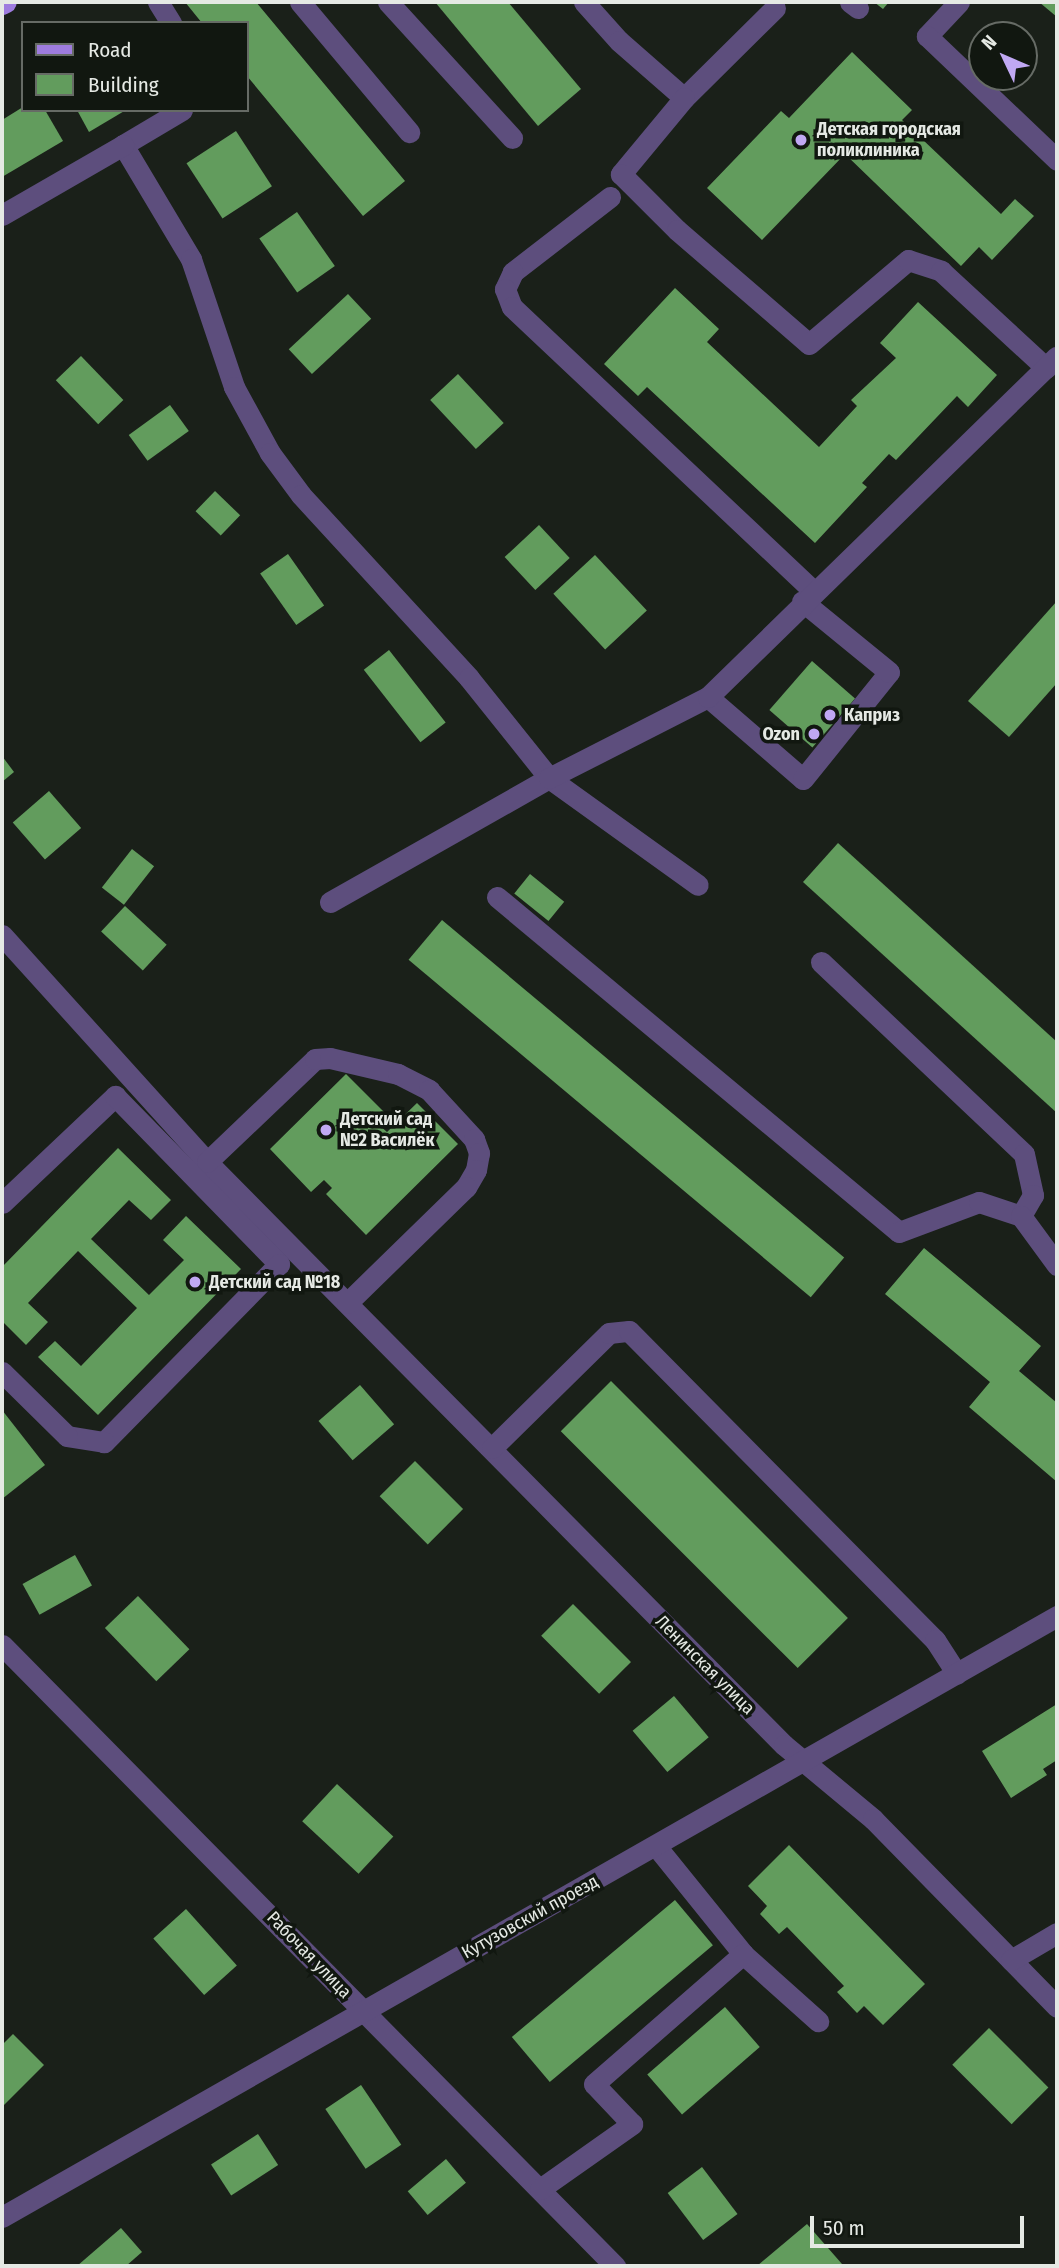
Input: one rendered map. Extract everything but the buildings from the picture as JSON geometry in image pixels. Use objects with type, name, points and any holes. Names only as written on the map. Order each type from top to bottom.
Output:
[{"type":"street","points":[[158,2],[170,21]]},
{"type":"street","points":[[300,2],[410,132]]},
{"type":"street","points":[[388,2],[512,138]]},
{"type":"street","points":[[584,2],[619,41],[684,98]]},
{"type":"street","points":[[959,2],[927,36],[1057,160]]},
{"type":"street","points":[[330,902],[549,778],[708,697],[807,596],[1052,363],[941,271],[908,260],[809,344],[677,230],[621,174],[684,98],[775,8]]},
{"type":"street","points":[[2,215],[179,112]]},
{"type":"street","points":[[123,145],[191,259],[234,387],[286,476],[461,669],[549,778],[698,885]]},
{"type":"street","points":[[610,197],[513,272],[505,289],[512,307],[807,596],[889,672],[803,779],[708,697]]},
{"type":"street","points":[[497,897],[899,1232],[979,1202],[1021,1216],[1057,1265]]},
{"type":"street","name":"Ленинская улица","points":[[2,935],[207,1162],[804,1761],[873,1819],[1057,2007]]},
{"type":"street","points":[[821,962],[1024,1154],[1033,1195],[1021,1216]]},
{"type":"street","points":[[207,1162],[298,1071],[315,1059],[330,1058],[398,1074],[429,1090],[474,1139],[479,1153],[476,1170],[466,1187],[354,1309]]},
{"type":"street","points":[[2,1203],[115,1096],[279,1264],[104,1443],[67,1436],[2,1372]]},
{"type":"street","points":[[492,1448],[610,1333],[629,1331],[935,1640],[957,1674]]},
{"type":"street","name":"Кутузовский проезд","points":[[2,2217],[1057,1616]]},
{"type":"street","name":"Рабочая улица","points":[[2,1646],[615,2266]]},
{"type":"street","points":[[656,1846],[743,1954],[818,2021]]},
{"type":"street","points":[[1012,1960],[1057,1933]]},
{"type":"street","points":[[540,2189],[632,2124],[594,2084],[743,1954]]},
{"type":"place","name":"Детская городская поликлиника","points":[[801,140]]},
{"type":"place","name":"Каприз","points":[[830,715]]},
{"type":"place","name":"Ozon","points":[[814,734]]},
{"type":"place","name":"Детский сад №2 Василёк","points":[[326,1130]]},
{"type":"place","name":"Детский сад №18","points":[[195,1282]]}]
